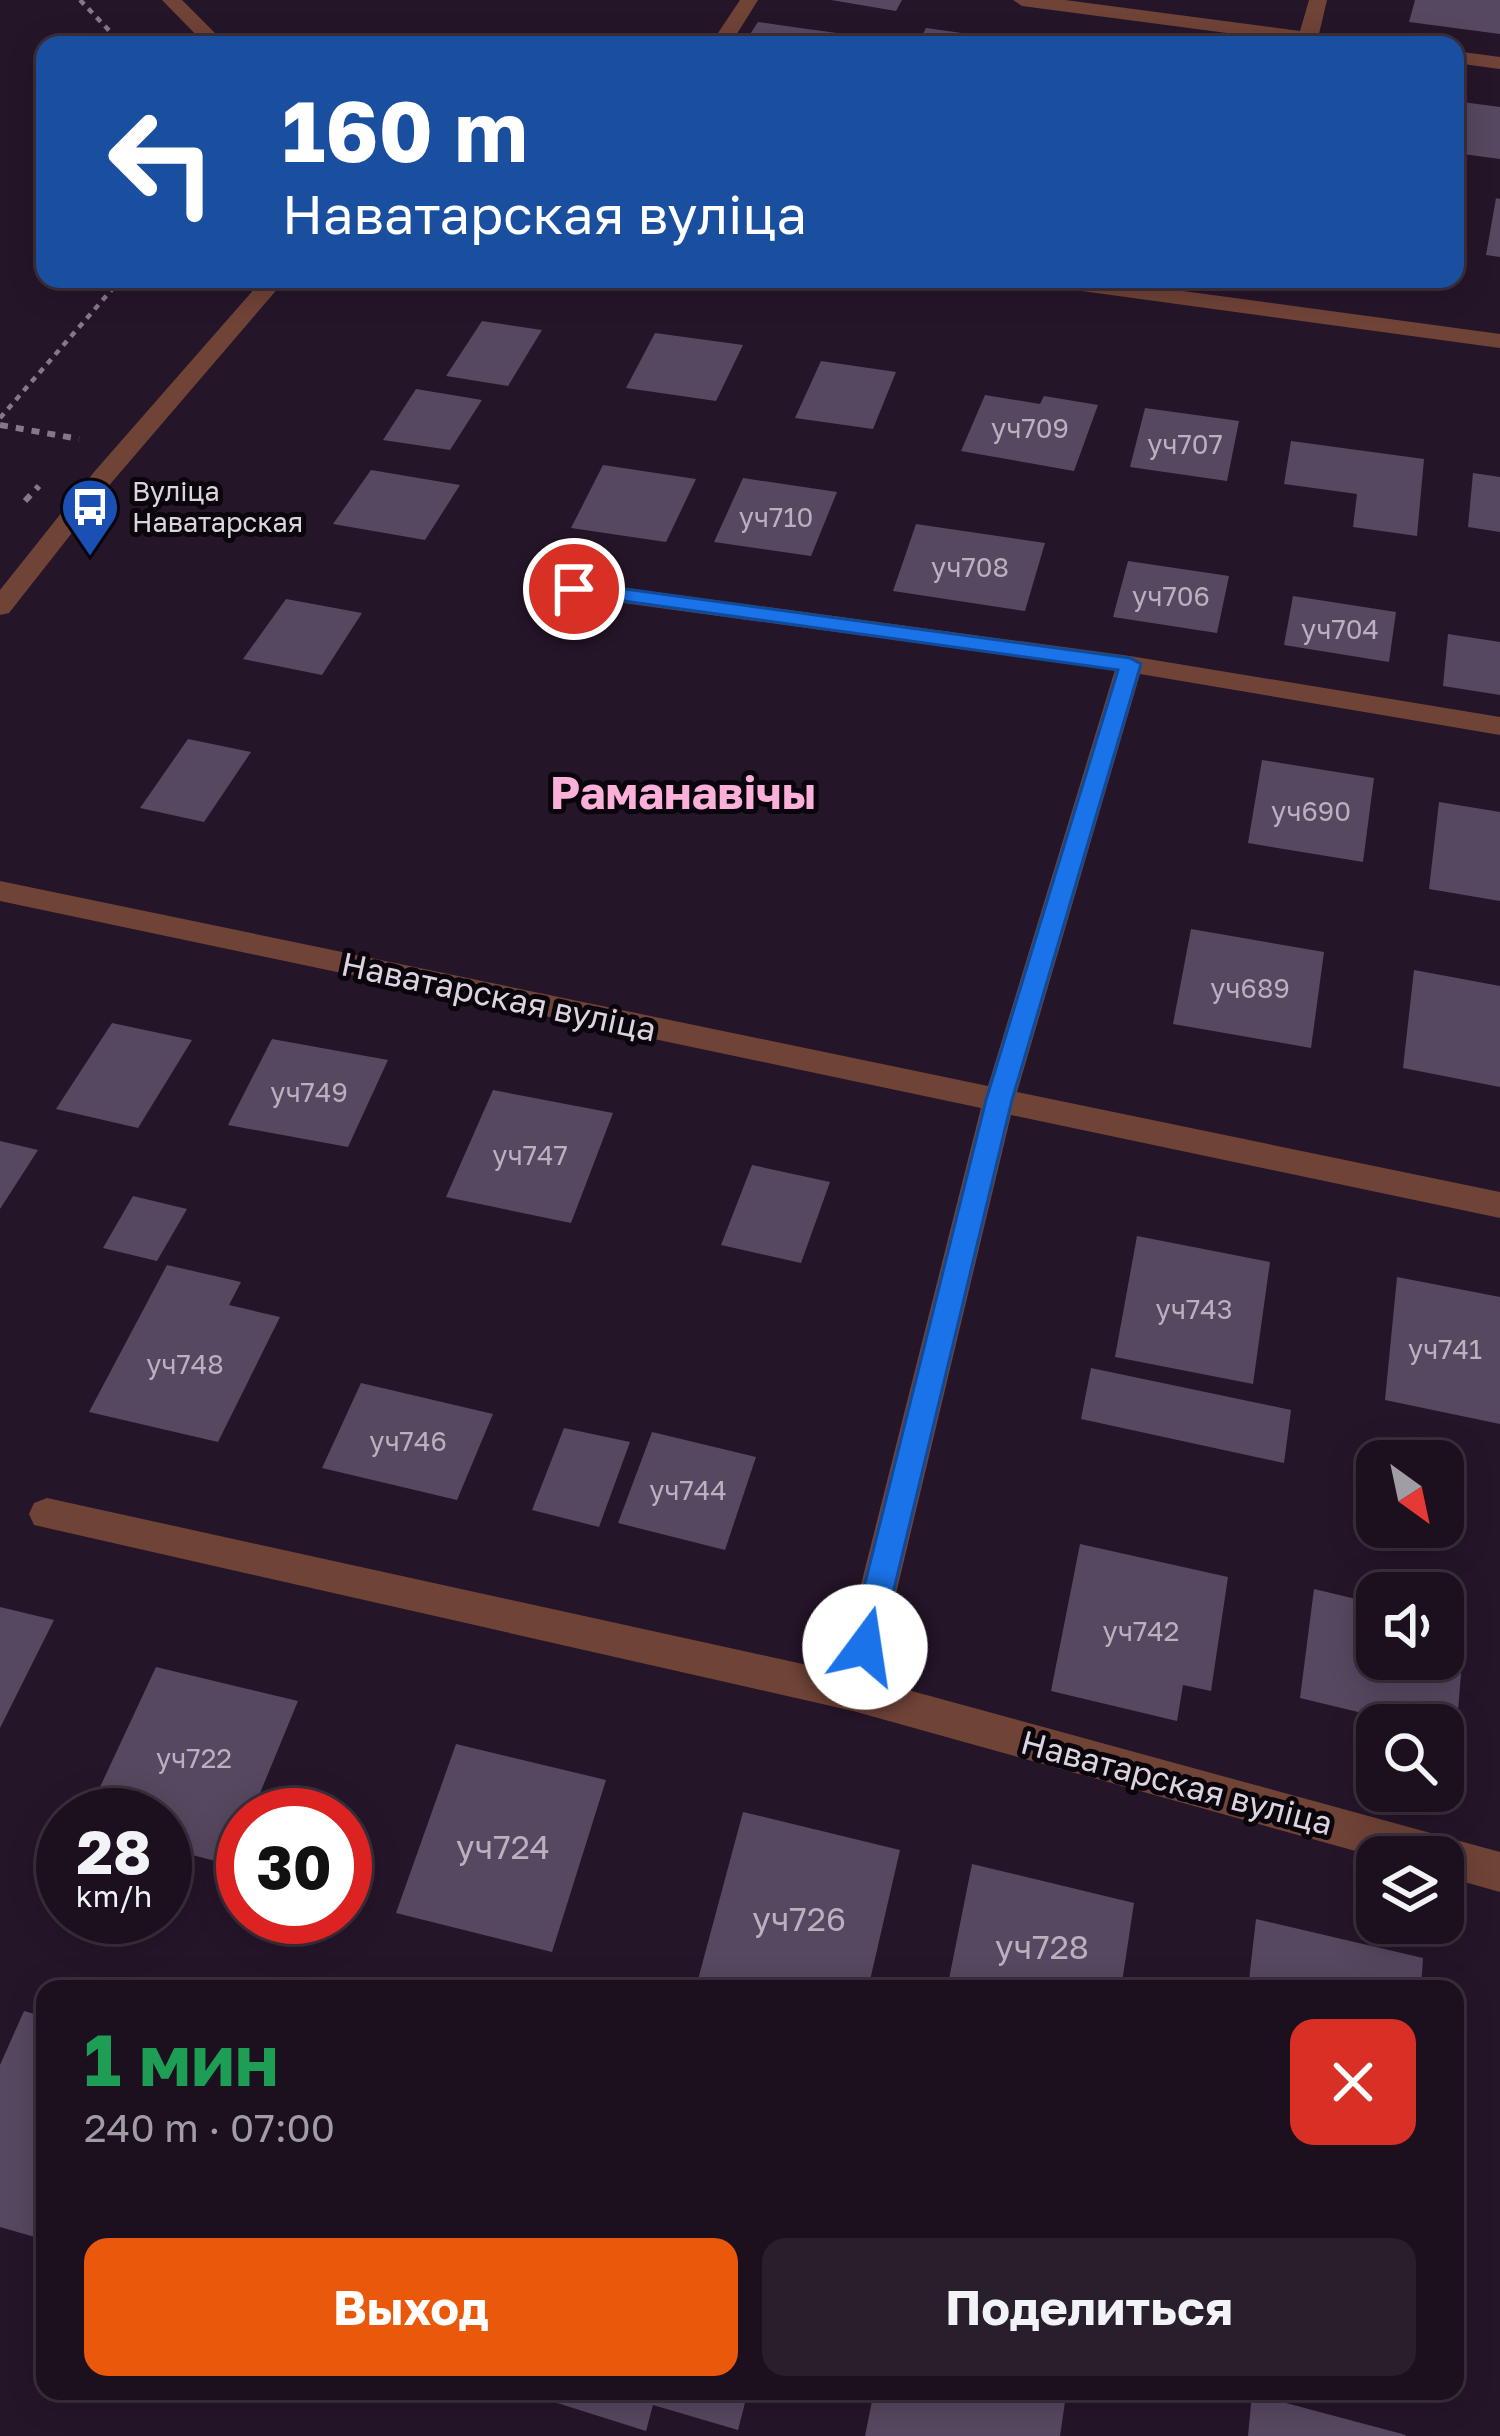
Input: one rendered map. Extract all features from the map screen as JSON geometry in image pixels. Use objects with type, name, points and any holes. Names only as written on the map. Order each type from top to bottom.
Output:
[{"type":"street","points":[[171,0],[208,36]]},
{"type":"street","points":[[726,36],[749,0]]},
{"type":"street","points":[[1022,0],[1292,36]]},
{"type":"street","points":[[1308,36],[1318,0]]},
{"type":"street","points":[[1464,58],[1500,62]]},
{"type":"street","points":[[0,607],[103,477],[267,288]]},
{"type":"street","points":[[1112,288],[1500,341]]},
{"type":"street","points":[[574,589],[1130,664],[1500,726]]},
{"type":"street","points":[[854,1693],[999,1100],[1130,664]]},
{"type":"street","name":"Наватарская вуліца","points":[[0,891],[1500,1205]]},
{"type":"street","name":"Наватарская вуліца","points":[[47,1514],[854,1693],[1500,1872]]},
{"type":"path","points":[[80,0],[114,36]]},
{"type":"path","points":[[79,440],[0,422],[113,288]]},
{"type":"building","points":[[831,0],[902,0],[896,11]]},
{"type":"building","points":[[1415,0],[1500,0],[1500,34],[1409,22]]},
{"type":"building","points":[[758,22],[852,35],[851,36],[749,36]]},
{"type":"building","points":[[926,28],[985,36],[922,36]]},
{"type":"building","points":[[1464,102],[1500,107],[1500,159],[1464,154]]},
{"type":"building","points":[[1496,198],[1500,199],[1500,257],[1486,255]]},
{"type":"building","points":[[482,321],[542,330],[508,386],[446,376]]},
{"type":"building","points":[[655,333],[743,345],[716,401],[626,388]]},
{"type":"building","points":[[821,361],[896,372],[873,429],[795,418]]},
{"type":"building","points":[[416,389],[482,400],[450,450],[383,440]]},
{"type":"building","points":[[985,395],[1040,404],[1044,396],[1098,405],[1074,471],[961,451]]},
{"type":"building","points":[[1145,408],[1239,421],[1227,481],[1130,467]]},
{"type":"building","points":[[1291,441],[1424,459],[1417,536],[1353,527],[1357,494],[1284,484]]},
{"type":"building","points":[[603,465],[696,479],[666,542],[571,528]]},
{"type":"building","points":[[371,470],[460,485],[425,540],[333,524]]},
{"type":"building","points":[[1473,473],[1500,477],[1500,532],[1468,527]]},
{"type":"building","points":[[743,478],[837,492],[811,556],[714,542]]},
{"type":"building","points":[[916,524],[1045,543],[1025,611],[893,591]]},
{"type":"building","points":[[1128,561],[1229,576],[1217,633],[1113,617]]},
{"type":"building","points":[[1293,596],[1396,612],[1389,662],[1284,645]]},
{"type":"building","points":[[286,599],[362,613],[322,675],[243,659]]},
{"type":"building","points":[[1448,634],[1500,642],[1500,695],[1443,686]]},
{"type":"building","points":[[188,739],[251,752],[204,822],[140,808]]},
{"type":"building","points":[[1262,760],[1374,778],[1363,862],[1248,843]]},
{"type":"building","points":[[1439,802],[1500,812],[1500,901],[1429,889]]},
{"type":"building","points":[[1191,929],[1324,952],[1311,1048],[1173,1024]]},
{"type":"building","points":[[1414,970],[1500,986],[1500,1087],[1403,1068]]},
{"type":"building","points":[[112,1023],[192,1040],[138,1128],[56,1109]]},
{"type":"building","points":[[272,1039],[388,1060],[348,1147],[228,1125]]},
{"type":"building","points":[[493,1090],[613,1113],[571,1223],[446,1197]]},
{"type":"building","points":[[0,1141],[38,1150],[0,1209]]},
{"type":"building","points":[[752,1165],[830,1182],[801,1263],[721,1245]]},
{"type":"building","points":[[133,1196],[187,1209],[157,1261],[103,1248]]},
{"type":"building","points":[[1137,1236],[1270,1262],[1253,1384],[1115,1357]]},
{"type":"building","points":[[167,1265],[241,1282],[229,1305],[280,1317],[218,1442],[89,1412]]},
{"type":"building","points":[[1397,1277],[1500,1297],[1500,1424],[1385,1400]]},
{"type":"building","points":[[1091,1368],[1291,1410],[1284,1463],[1081,1419]]},
{"type":"building","points":[[361,1383],[493,1414],[457,1500],[322,1468]]},
{"type":"building","points":[[564,1428],[630,1442],[599,1527],[532,1510]]},
{"type":"building","points":[[652,1432],[756,1457],[725,1550],[618,1523]]},
{"type":"building","points":[[1080,1544],[1228,1577],[1211,1691],[1183,1685],[1177,1721],[1051,1691]]},
{"type":"building","points":[[1314,1589],[1356,1599],[1356,1680],[1460,1680],[1459,1704],[1356,1704],[1356,1712],[1300,1698]]},
{"type":"building","points":[[0,1607],[54,1620],[0,1728]]},
{"type":"building","points":[[156,1667],[298,1701],[262,1788],[216,1788],[216,1861],[192,1855],[192,1788],[100,1788]]},
{"type":"building","points":[[456,1744],[606,1780],[552,1952],[396,1913]]},
{"type":"building","points":[[743,1812],[900,1850],[870,1980],[698,1980]]},
{"type":"building","points":[[972,1864],[1134,1903],[1122,1980],[949,1980]]},
{"type":"building","points":[[1256,1919],[1423,1958],[1422,1980],[1249,1980]]},
{"type":"building","points":[[24,2011],[36,2014],[36,2237],[0,2227],[0,2065]]},
{"type":"building","points":[[746,2400],[738,2430],[653,2405],[646,2431],[554,2402]]},
{"type":"building","points":[[872,2400],[1065,2400],[1060,2436],[865,2436]]},
{"type":"building","points":[[1251,2400],[1275,2400],[1406,2435],[1405,2436],[1248,2436]]},
{"type":"place","name":"Вуліца Наватарская","points":[[90,558]]},
{"type":"district","name":"Раманавічы","points":[[683,792]]},
{"type":"route","points":[[574,589],[1130,664],[999,1100],[865,1647]]}]
